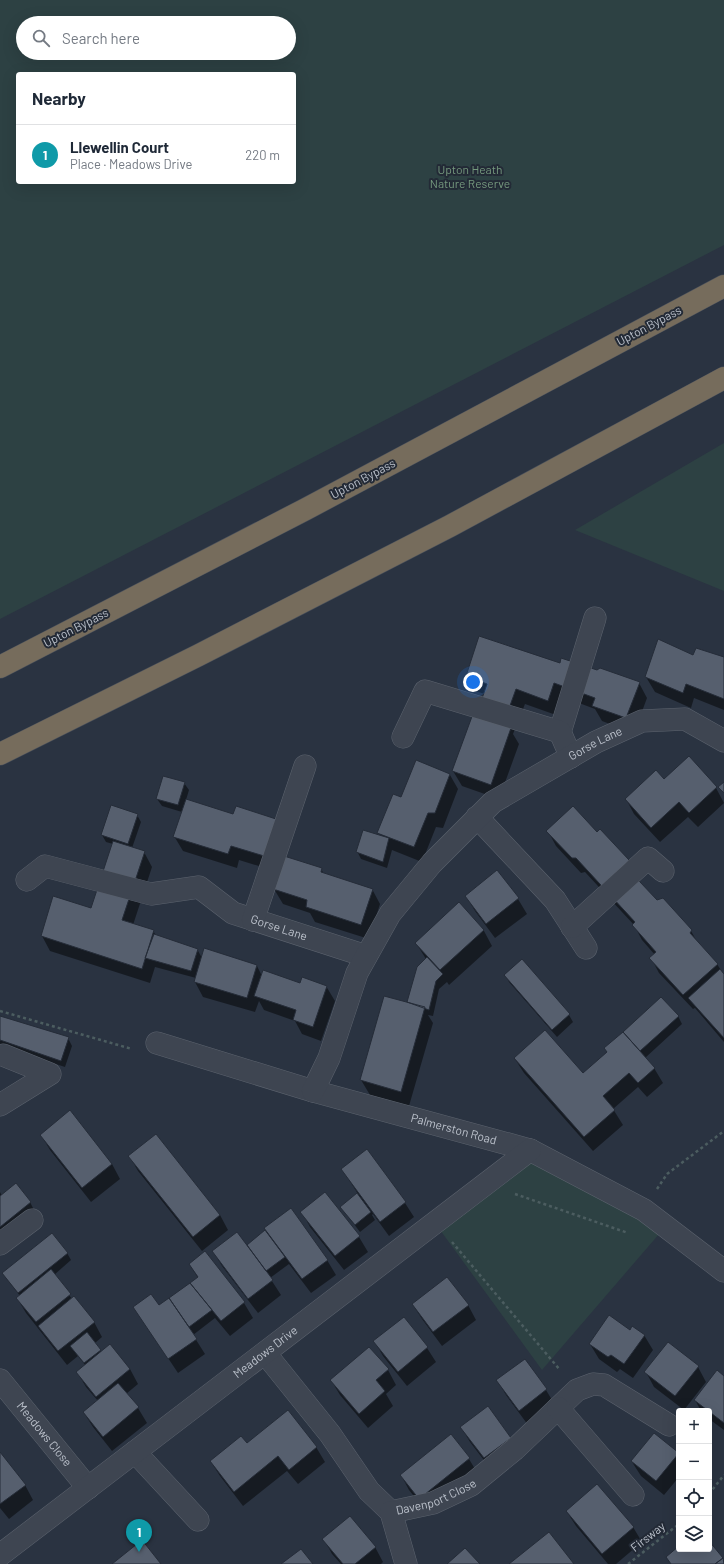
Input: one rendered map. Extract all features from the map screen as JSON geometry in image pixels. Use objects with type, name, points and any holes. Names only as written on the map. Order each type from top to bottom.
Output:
[{"type":"highway","name":"Upton Bypass","points":[[0,667],[306,509],[724,286]]},
{"type":"highway","points":[[0,754],[199,655],[450,526],[724,378]]},
{"type":"street","points":[[571,756],[560,732],[595,618]]},
{"type":"street","points":[[403,737],[425,691],[560,732]]},
{"type":"street","name":"Gorse Lane","points":[[313,1091],[329,1058],[357,973],[390,914],[432,863],[493,802],[596,742],[642,721],[685,719],[724,740]]},
{"type":"street","points":[[253,920],[305,766]]},
{"type":"street","points":[[477,818],[555,900],[586,948]]},
{"type":"street","points":[[572,927],[648,858],[663,871]]},
{"type":"street","name":"Gorse Lane","points":[[27,880],[45,866],[151,894],[199,887],[233,914],[366,956]]},
{"type":"street","name":"Palmerston Road","points":[[157,1043],[313,1091],[530,1150],[644,1210],[724,1271]]},
{"type":"street","points":[[0,1105],[50,1074],[3,1055]]},
{"type":"street","name":"Meadows Drive","points":[[0,1555],[530,1150]]},
{"type":"street","points":[[0,1244],[32,1220]]},
{"type":"street","name":"Davenport Close","points":[[265,1353],[330,1434],[369,1491],[391,1512],[433,1503],[471,1485],[515,1449],[577,1390]]},
{"type":"street","name":"Meadows Close","points":[[0,1380],[88,1488]]},
{"type":"street","points":[[577,1390],[593,1384],[604,1385],[669,1425]]},
{"type":"street","points":[[558,1408],[633,1495]]},
{"type":"street","points":[[135,1452],[198,1520]]},
{"type":"street","points":[[391,1512],[406,1564]]},
{"type":"path","points":[[0,1011],[152,1055],[157,1043]]},
{"type":"path","points":[[644,1210],[668,1174],[724,1132]]},
{"type":"path","points":[[490,1181],[513,1193],[631,1234]]},
{"type":"path","points":[[435,1223],[577,1390]]},
{"type":"path","points":[[712,1490],[724,1475]]},
{"type":"path","name":"Firsway","points":[[628,1564],[676,1526]]},
{"type":"green space","name":"Upton Heath Nature Reserve","points":[[0,0],[724,0],[724,245],[0,619]]},
{"type":"green space","points":[[724,443],[724,591],[575,530]]},
{"type":"green space","points":[[530,1150],[666,1226],[542,1370],[435,1223]]},
{"type":"building","points":[[479,636],[560,663],[561,658],[597,670],[600,668],[640,682],[626,718],[592,706],[595,698],[554,683],[548,701],[516,689],[503,725],[511,728],[491,785],[452,771],[474,711],[477,713],[487,684],[466,676]]},
{"type":"building","points":[[658,639],[693,655],[696,648],[724,657],[724,699],[686,684],[683,693],[645,677]]},
{"type":"building","points":[[689,756],[717,787],[689,813],[679,802],[651,828],[625,799],[656,770],[664,779]]},
{"type":"building","points":[[416,760],[450,774],[435,813],[428,813],[414,847],[377,833],[393,794],[401,797]]},
{"type":"building","points":[[163,776],[185,782],[178,805],[156,799]]},
{"type":"building","points":[[724,782],[724,793],[718,787]]},
{"type":"building","points":[[186,799],[233,814],[236,806],[276,819],[264,856],[231,846],[228,854],[173,837]]},
{"type":"building","points":[[111,805],[138,814],[128,844],[101,835]]},
{"type":"building","points":[[573,806],[597,832],[600,829],[629,860],[624,865],[657,900],[663,898],[692,930],[690,933],[718,964],[683,995],[649,958],[656,952],[632,925],[635,922],[576,858],[572,858],[546,831]]},
{"type":"building","points":[[363,830],[389,838],[383,862],[356,852]]},
{"type":"building","points":[[113,841],[145,851],[122,920],[154,930],[142,969],[41,936],[53,896],[91,908]]},
{"type":"building","points":[[284,856],[322,868],[321,872],[373,889],[361,925],[306,907],[307,900],[273,889]]},
{"type":"building","points":[[497,870],[519,898],[486,924],[465,896]]},
{"type":"building","points":[[459,902],[484,930],[440,970],[415,943]]},
{"type":"building","points":[[154,934],[198,949],[191,971],[145,958]]},
{"type":"building","points":[[204,948],[257,965],[247,998],[194,982]]},
{"type":"building","points":[[427,957],[443,974],[436,981],[429,1010],[407,1002],[417,967]]},
{"type":"building","points":[[522,959],[570,1014],[552,1030],[504,975]]},
{"type":"building","points":[[720,969],[724,974],[724,1038],[688,998]]},
{"type":"building","points":[[263,970],[300,983],[302,977],[327,986],[313,1027],[293,1020],[296,1010],[254,996]]},
{"type":"building","points":[[384,996],[425,1007],[401,1092],[360,1080]]},
{"type":"building","points":[[661,997],[679,1016],[640,1051],[623,1032]]},
{"type":"building","points":[[0,1016],[69,1037],[61,1061],[0,1040]]},
{"type":"building","points":[[545,1030],[583,1073],[607,1052],[604,1048],[623,1032],[655,1068],[638,1083],[629,1073],[603,1096],[615,1110],[584,1137],[514,1058]]},
{"type":"building","points":[[70,1110],[112,1164],[82,1188],[40,1135]]},
{"type":"building","points":[[156,1134],[220,1215],[193,1237],[128,1156]]},
{"type":"building","points":[[367,1149],[406,1202],[380,1222],[341,1169]]},
{"type":"building","points":[[16,1183],[31,1202],[0,1227],[0,1196]]},
{"type":"building","points":[[325,1192],[360,1236],[335,1256],[300,1212]]},
{"type":"building","points":[[357,1193],[371,1212],[355,1225],[340,1207]]},
{"type":"building","points":[[291,1208],[328,1260],[302,1279],[264,1228]]},
{"type":"building","points":[[265,1230],[285,1257],[266,1271],[247,1245]]},
{"type":"building","points":[[237,1232],[273,1280],[248,1299],[212,1251]]},
{"type":"building","points":[[52,1233],[68,1253],[18,1293],[2,1273]]},
{"type":"building","points":[[205,1251],[245,1302],[221,1321],[190,1283],[198,1277],[189,1264]]},
{"type":"building","points":[[51,1269],[71,1294],[36,1322],[16,1298]]},
{"type":"building","points":[[447,1277],[469,1305],[433,1332],[412,1304]]},
{"type":"building","points":[[190,1283],[212,1310],[189,1327],[169,1298]]},
{"type":"building","points":[[151,1294],[159,1305],[169,1298],[197,1339],[168,1359],[133,1307]]},
{"type":"building","points":[[74,1296],[95,1322],[58,1351],[38,1326]]},
{"type":"building","points":[[609,1315],[630,1330],[632,1326],[645,1335],[624,1364],[611,1355],[608,1357],[589,1344]]},
{"type":"building","points":[[404,1317],[428,1347],[398,1372],[373,1341]]},
{"type":"building","points":[[87,1332],[101,1350],[84,1363],[70,1346]]},
{"type":"building","points":[[668,1342],[699,1366],[675,1396],[644,1372]]},
{"type":"building","points":[[110,1344],[130,1369],[96,1397],[76,1372]]},
{"type":"building","points":[[369,1347],[389,1369],[376,1380],[385,1391],[359,1414],[330,1380]]},
{"type":"building","points":[[525,1359],[547,1389],[519,1411],[496,1380]]},
{"type":"building","points":[[717,1370],[724,1376],[724,1423],[712,1414],[712,1408],[704,1408],[694,1400]]},
{"type":"building","points":[[118,1383],[139,1407],[103,1437],[83,1412]]},
{"type":"building","points":[[488,1406],[511,1438],[484,1458],[460,1427]]},
{"type":"building","points":[[288,1410],[317,1447],[289,1470],[278,1456],[234,1492],[210,1461],[241,1436],[247,1443]]},
{"type":"building","points":[[654,1433],[676,1451],[676,1457],[656,1481],[631,1461]]},
{"type":"building","points":[[451,1434],[470,1458],[419,1499],[400,1475]]},
{"type":"building","points":[[0,1452],[26,1485],[0,1504]]},
{"type":"building","points":[[597,1484],[634,1527],[602,1554],[566,1511]]},
{"type":"building","points":[[350,1516],[376,1547],[355,1564],[343,1564],[322,1539]]},
{"type":"building","points":[[549,1532],[574,1564],[509,1564]]},
{"type":"building","points":[[142,1540],[161,1564],[112,1564]]},
{"type":"building","points":[[712,1545],[723,1558],[715,1564],[671,1564],[666,1557],[676,1549],[676,1552],[712,1552]]},
{"type":"building","points":[[465,1548],[480,1564],[447,1564]]},
{"type":"building","points":[[301,1549],[313,1564],[281,1564]]},
{"type":"building","points":[[723,1558],[724,1564],[715,1564]]},
{"type":"place","name":"Llewellin Court","points":[[139,1552]]}]
